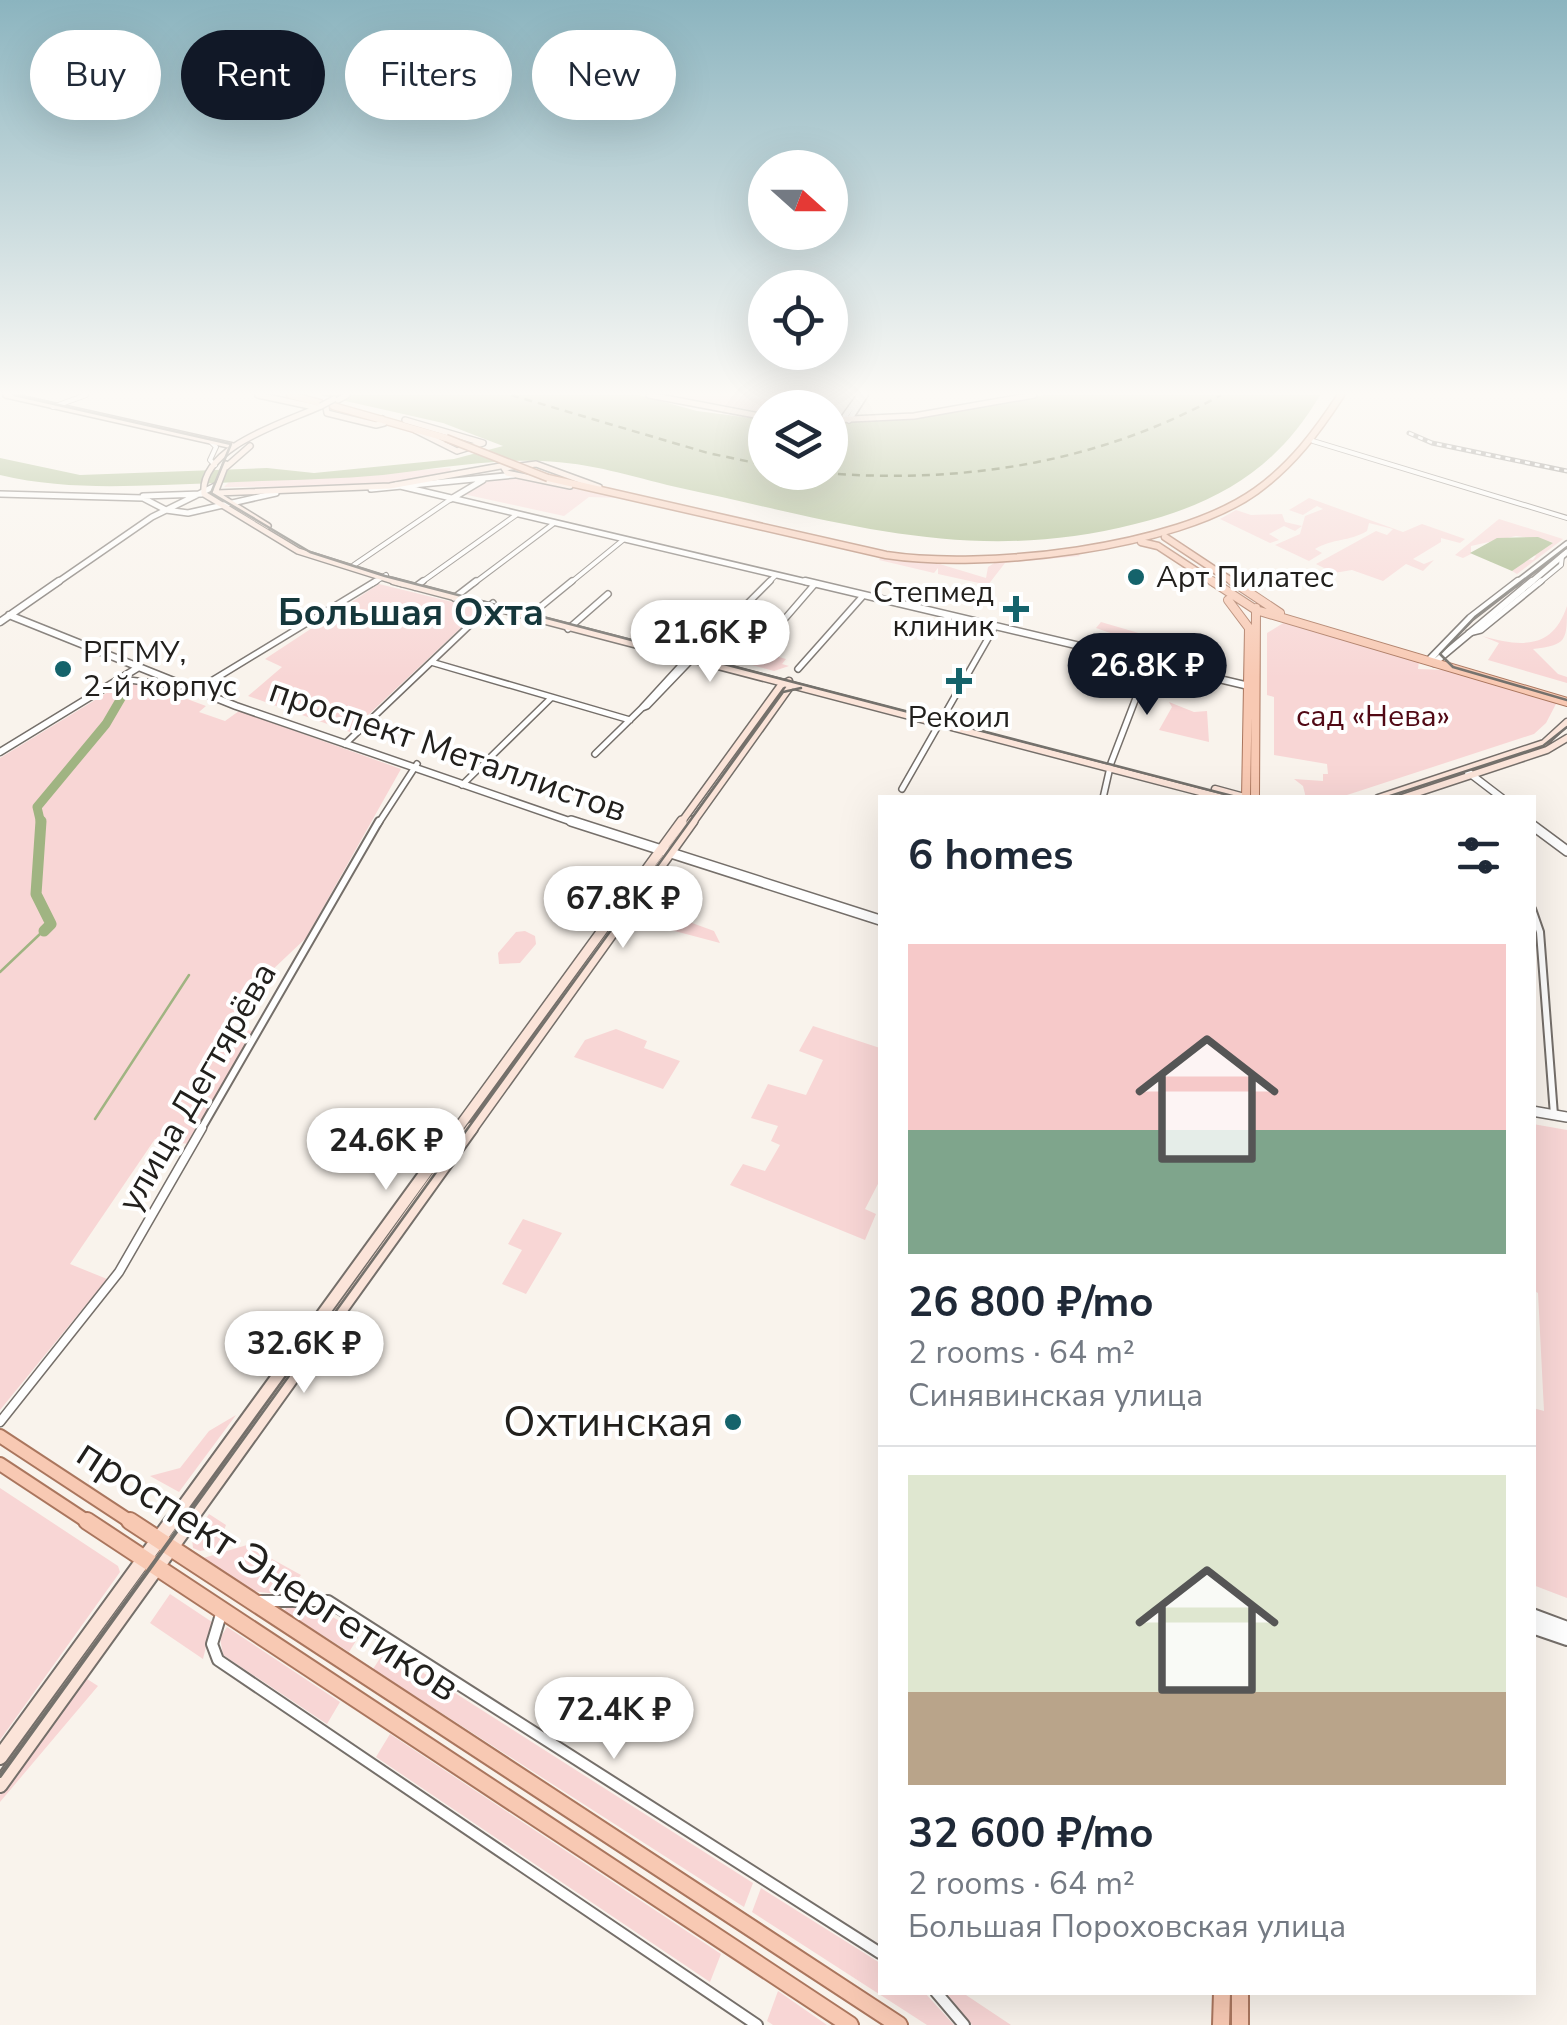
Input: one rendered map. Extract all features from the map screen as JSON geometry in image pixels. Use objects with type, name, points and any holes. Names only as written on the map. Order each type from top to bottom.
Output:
[{"type":"main road","points":[[203,490],[306,554],[690,660],[1238,795]]},
{"type":"main road","points":[[216,490],[230,506],[305,548],[384,576]]},
{"type":"main road","points":[[218,490],[226,493],[308,490]]},
{"type":"main road","points":[[603,490],[904,558],[980,559],[1172,534],[1284,617]]},
{"type":"main road","points":[[1158,536],[1172,534],[1250,490]]},
{"type":"main road","points":[[1132,539],[1172,534],[1257,490]]},
{"type":"main road","points":[[1158,536],[1158,546]]},
{"type":"main road","points":[[1132,539],[1158,546],[1259,613],[1567,699]]},
{"type":"main road","points":[[1213,585],[1253,628]]},
{"type":"main road","points":[[1247,795],[1253,628],[1259,613],[1255,597]]},
{"type":"main road","points":[[1253,628],[1284,617]]},
{"type":"main road","points":[[0,1757],[164,1544],[787,684]]},
{"type":"main road","points":[[1252,687],[1256,795]]},
{"type":"main road","points":[[1467,773],[1544,743],[1567,722]]},
{"type":"main road","points":[[1412,793],[1567,738]]},
{"type":"main road","points":[[1112,766],[1213,795]]},
{"type":"main road","name":"проспект Энергетиков","points":[[0,1436],[900,2025]]},
{"type":"main road","name":"проспект Энергетиков","points":[[0,1464],[850,2025]]},
{"type":"main road","points":[[0,1785],[150,1562]]},
{"type":"main road","points":[[1221,2025],[1222,1995]]},
{"type":"main road","points":[[1240,1995],[1240,2025]]},
{"type":"street","points":[[0,493],[162,495],[200,490]]},
{"type":"street","points":[[0,620],[201,490]]},
{"type":"street","points":[[0,493],[139,498],[165,510],[196,513],[269,493],[334,490]]},
{"type":"street","points":[[412,490],[1252,687]]},
{"type":"street","points":[[354,565],[468,490]]},
{"type":"street","points":[[1473,490],[1567,518]]},
{"type":"street","points":[[244,492],[250,495],[246,501]]},
{"type":"street","points":[[152,502],[162,495]]},
{"type":"street","points":[[417,586],[516,515]]},
{"type":"street","points":[[457,596],[553,524]]},
{"type":"street","points":[[530,616],[623,540]]},
{"type":"street","points":[[1436,661],[1470,618],[1567,544]]},
{"type":"street","points":[[1436,661],[1565,554]]},
{"type":"street","points":[[196,690],[384,576]]},
{"type":"street","points":[[595,754],[776,576]]},
{"type":"street","points":[[782,622],[814,585]]},
{"type":"street","points":[[571,627],[608,594]]},
{"type":"street","points":[[798,669],[862,597]]},
{"type":"street","points":[[347,743],[490,605]]},
{"type":"street","name":"проспект Металлистов","points":[[8,612],[196,690],[347,743],[665,851],[878,916]]},
{"type":"street","points":[[902,789],[994,628]]},
{"type":"street","points":[[650,648],[670,630]]},
{"type":"street","points":[[431,662],[630,720]]},
{"type":"street","points":[[1104,795],[1150,664]]},
{"type":"street","points":[[0,752],[139,667]]},
{"type":"street","name":"проспект Металлистов","points":[[139,667],[196,690]]},
{"type":"street","points":[[119,679],[180,686]]},
{"type":"street","points":[[464,783],[552,697]]},
{"type":"street","name":"улица Дегтярёва","points":[[0,1422],[119,1272],[415,766]]},
{"type":"street","points":[[1467,773],[1495,795]]},
{"type":"street","points":[[1536,826],[1567,849]]},
{"type":"street","points":[[1536,920],[1553,1112]]},
{"type":"street","points":[[1536,1109],[1567,1114]]},
{"type":"street","points":[[252,1601],[328,1601],[878,1952]]},
{"type":"street","points":[[222,1610],[212,1644],[218,1660],[758,2025]]},
{"type":"street","points":[[1536,1617],[1567,1629]]},
{"type":"street","points":[[1536,1627],[1567,1638]]},
{"type":"street","points":[[939,1995],[964,2025]]},
{"type":"green space","points":[[470,490],[577,490],[622,498],[589,497],[564,516],[463,494]]},
{"type":"green space","points":[[1309,498],[1403,532],[1422,524],[1465,539],[1460,543],[1441,538],[1441,542],[1413,559],[1424,564],[1434,560],[1423,571],[1406,564],[1383,581],[1352,570],[1334,573],[1316,564],[1376,531],[1387,535],[1393,529],[1369,523],[1367,531],[1315,549],[1322,553],[1309,561],[1275,545],[1300,534],[1305,516],[1323,509],[1317,506],[1303,515],[1289,510]]},
{"type":"green space","points":[[1236,510],[1251,515],[1282,514],[1285,522],[1302,526],[1295,531],[1284,526],[1269,534],[1279,540],[1270,543],[1220,519]]},
{"type":"green space","points":[[1499,519],[1563,539],[1517,574],[1512,571],[1525,559],[1533,560],[1536,556],[1532,554],[1553,542],[1516,536],[1471,546],[1471,554],[1463,558],[1455,555]]},
{"type":"green space","points":[[1072,551],[1080,556],[1005,563],[988,585],[938,574],[938,568],[934,573],[879,560],[882,556],[933,562],[986,578],[988,567],[999,560]]},
{"type":"green space","points":[[379,584],[481,609],[350,732],[248,696],[282,667],[265,659]]},
{"type":"green space","points":[[1567,606],[1563,639],[1553,646],[1533,649],[1558,674],[1567,677],[1567,683],[1488,660],[1499,643],[1482,636],[1511,642],[1535,641],[1554,630]]},
{"type":"green space","points":[[1101,622],[1142,634],[1143,645],[1159,649],[1160,663],[1117,653],[1121,643],[1142,644],[1096,628]]},
{"type":"green space","name":"сад «Нева»","points":[[1285,622],[1419,661],[1418,669],[1447,670],[1557,702],[1546,723],[1534,734],[1347,795],[1305,795],[1303,786],[1294,779],[1323,781],[1323,774],[1328,774],[1327,764],[1274,755],[1274,697],[1267,695],[1267,633]]},
{"type":"green space","points":[[718,640],[786,659],[782,664],[789,666],[774,671],[706,653]]},
{"type":"green space","points":[[123,683],[152,686],[206,706],[199,712],[225,721],[239,711],[401,769],[306,938],[268,974],[261,973],[228,1027],[253,1031],[188,1144],[155,1139],[70,1264],[107,1279],[0,1410],[0,758]]},
{"type":"green space","points":[[1169,702],[1194,712],[1207,711],[1209,742],[1159,730],[1172,707]]},
{"type":"green space","points":[[643,905],[714,931],[720,943],[633,920]]},
{"type":"green space","points":[[516,932],[535,936],[536,944],[520,963],[499,964],[498,953]]},
{"type":"green space","points":[[813,1026],[878,1047],[878,1184],[865,1209],[876,1214],[865,1240],[730,1185],[743,1164],[765,1171],[780,1145],[771,1141],[778,1126],[751,1118],[768,1084],[806,1095],[823,1060],[799,1051]]},
{"type":"green space","points":[[616,1029],[647,1041],[644,1048],[680,1061],[663,1089],[574,1057],[585,1040]]},
{"type":"green space","points":[[1536,1125],[1567,1130],[1567,1598],[1536,1586],[1536,1409],[1544,1411]]},
{"type":"green space","points":[[523,1219],[562,1233],[526,1294],[502,1284],[522,1250],[508,1244]]},
{"type":"green space","points":[[236,1415],[179,1492],[150,1476],[180,1468],[209,1431]]},
{"type":"green space","points":[[0,1488],[118,1566],[120,1572],[0,1740]]},
{"type":"green space","points":[[209,1514],[226,1525],[224,1530],[241,1543],[200,1551],[193,1548],[192,1539]]},
{"type":"green space","points":[[247,1545],[301,1575],[285,1595],[252,1591],[200,1559]]},
{"type":"green space","points":[[170,1594],[212,1622],[203,1659],[150,1623]]},
{"type":"green space","points":[[287,1607],[320,1610],[361,1633],[349,1652],[284,1611]]},
{"type":"green space","points":[[227,1627],[340,1702],[327,1724],[223,1655],[220,1638]]},
{"type":"green space","points":[[386,1649],[753,1883],[744,1907],[373,1669]]},
{"type":"green space","points":[[84,1677],[98,1686],[0,1802],[0,1795]]},
{"type":"green space","points":[[390,1734],[721,1954],[710,1982],[376,1757]]},
{"type":"green space","points":[[761,1888],[878,1962],[878,1993],[752,1912]]},
{"type":"green space","points":[[778,1991],[827,2025],[773,2025],[767,2021]]},
{"type":"green space","points":[[881,1995],[927,1995],[954,2025],[927,2025]]},
{"type":"green space","points":[[948,1995],[966,1995],[1011,2025],[972,2025]]},
{"type":"shaded area","points":[[687,490],[1226,490],[1165,516],[1075,536],[1017,541],[905,534]]},
{"type":"shaded area","points":[[1538,537],[1553,543],[1512,571],[1470,553],[1497,538]]},
{"type":"waterway","points":[[41,823],[37,807],[106,724],[127,688]]},
{"type":"waterway","points":[[41,823],[36,894],[51,924],[44,931]]},
{"type":"waterway","points":[[0,972],[40,934]]},
{"type":"waterway","points":[[95,1119],[189,975]]},
{"type":"tram line","points":[[212,490],[211,493],[310,552],[385,576],[1228,795]]},
{"type":"tram line","points":[[1567,547],[1475,617],[1440,654],[1453,667],[1567,700]]},
{"type":"tram line","points":[[182,1524],[783,692],[801,688]]},
{"type":"tram line","points":[[1393,795],[1543,746],[1567,727]]},
{"type":"tram line","points":[[0,1776],[184,1521]]},
{"type":"place","name":"Арт Пилатес","points":[[1136,577]]},
{"type":"place","name":"Степмед клиник","points":[[1016,609]]},
{"type":"place","name":"РГГМУ, 2-й корпус","points":[[63,669]]},
{"type":"place","name":"Рекоил","points":[[959,681]]},
{"type":"place","name":"Охтинская","points":[[733,1422]]},
{"type":"district","name":"Большая Охта","points":[[411,612]]}]
